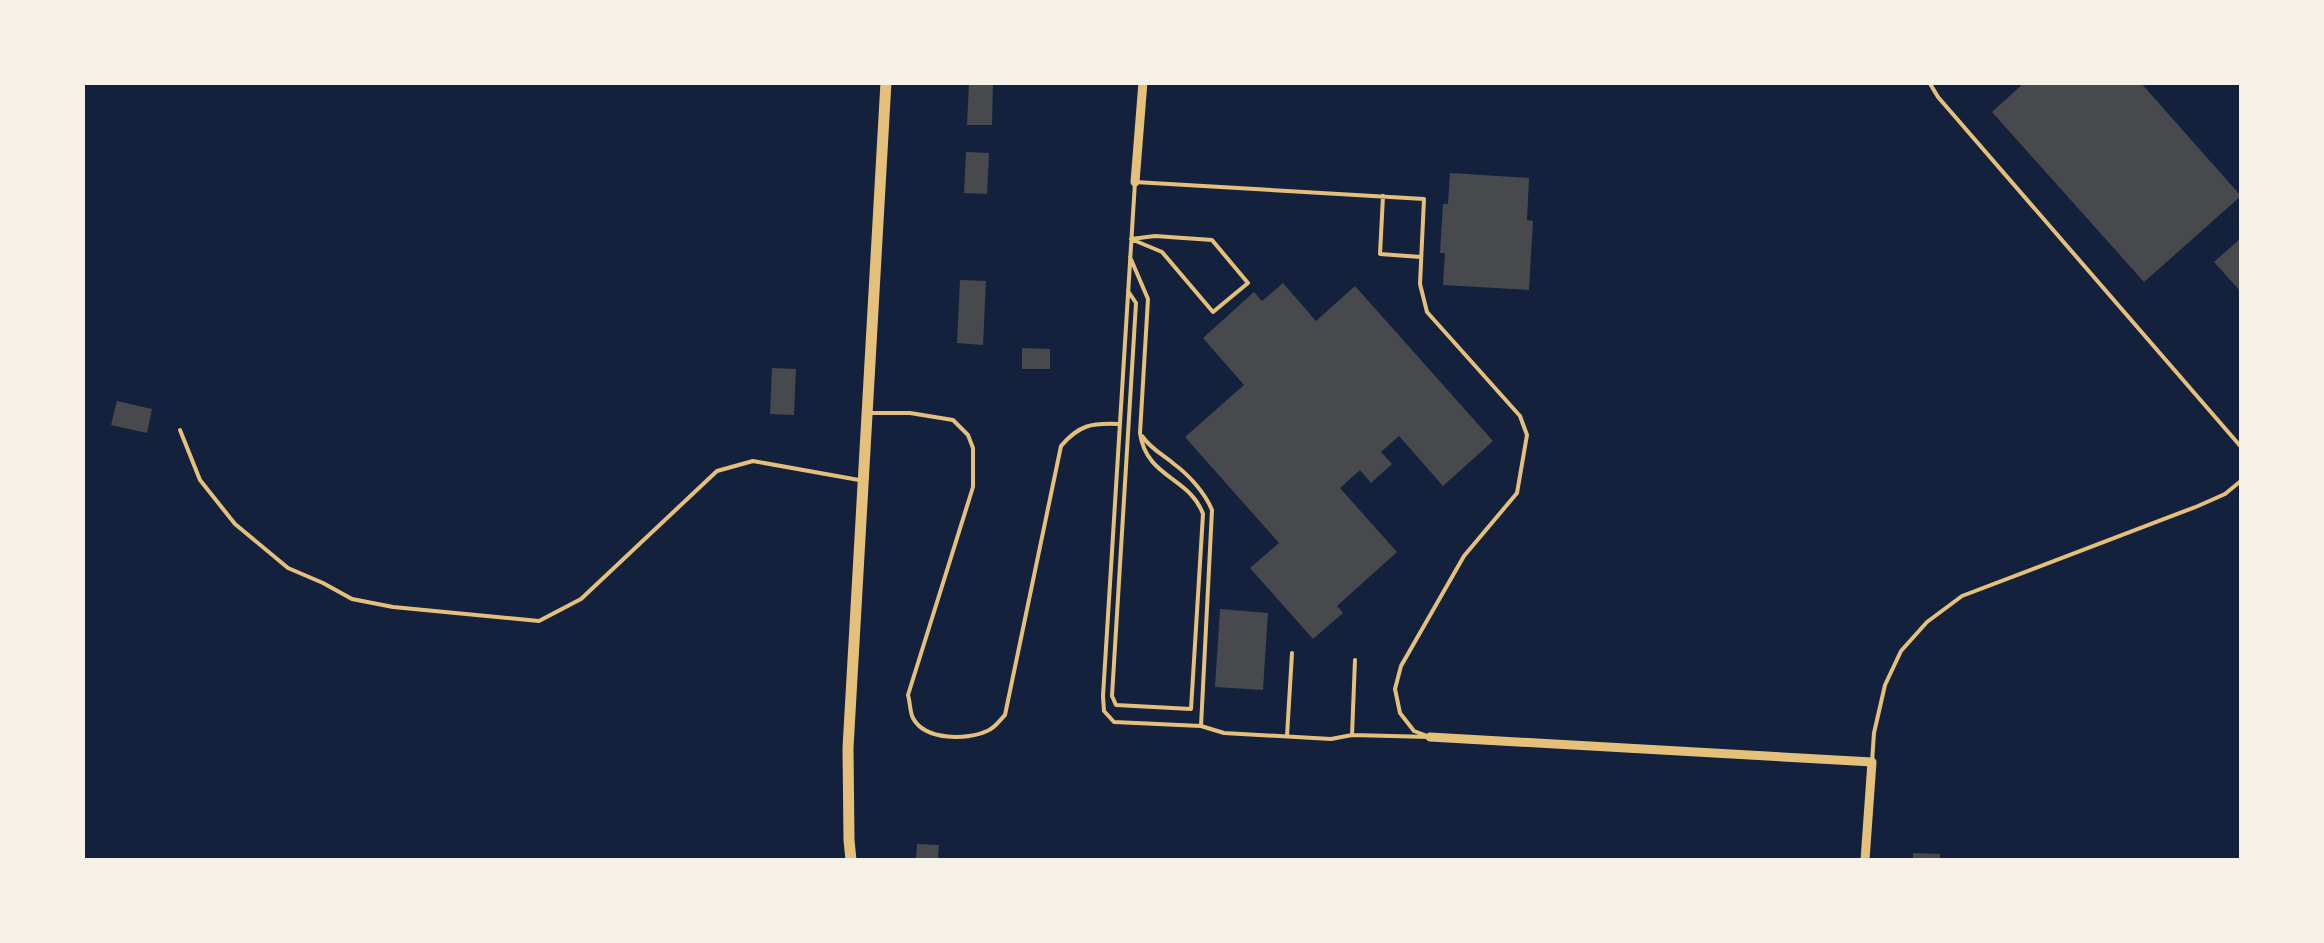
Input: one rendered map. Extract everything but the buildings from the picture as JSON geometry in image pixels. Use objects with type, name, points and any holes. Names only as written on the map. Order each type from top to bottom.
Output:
[{"type":"street","points":[[851,860],[848,748],[886,82]]},
{"type":"street","points":[[1135,182],[1143,82]]},
{"type":"street","points":[[1430,736],[1872,762],[1864,860]]},
{"type":"lane","points":[[1929,82],[2242,448]]},
{"type":"lane","points":[[1135,182],[1424,199],[1420,284],[1426,312],[1520,416],[1527,435],[1517,493],[1464,556],[1401,666],[1395,689],[1400,713],[1414,731],[1430,736],[1352,735],[1331,739],[1224,733],[1201,726],[1114,722],[1104,711],[1135,182]]},
{"type":"lane","points":[[1383,195],[1380,254],[1421,257]]},
{"type":"lane","points":[[1155,236],[1212,240],[1248,282],[1213,312],[1162,252],[1131,239],[1155,236]]},
{"type":"lane","points":[[1128,290],[1136,303],[1112,696],[1116,705],[1191,709],[1203,514],[1192,495],[1150,462],[1142,444],[1148,299],[1130,256]]},
{"type":"lane","points":[[867,412],[953,420],[968,435],[972,448],[973,487],[908,695],[913,719],[924,729],[955,736],[992,730],[1005,715],[1061,446],[1072,432],[1095,423],[1118,424]]},
{"type":"lane","points":[[180,430],[200,480],[235,524],[288,568],[352,599],[393,607],[539,621],[581,599],[717,471],[754,460],[864,481]]},
{"type":"lane","points":[[1140,433],[1148,445],[1174,463],[1207,498],[1212,510],[1201,726]]},
{"type":"lane","points":[[1872,762],[1885,684],[1901,651],[1927,622],[1962,596],[2198,506],[2225,494],[2242,480]]},
{"type":"lane","points":[[1287,736],[1292,653]]},
{"type":"lane","points":[[1352,735],[1355,660]]}]
